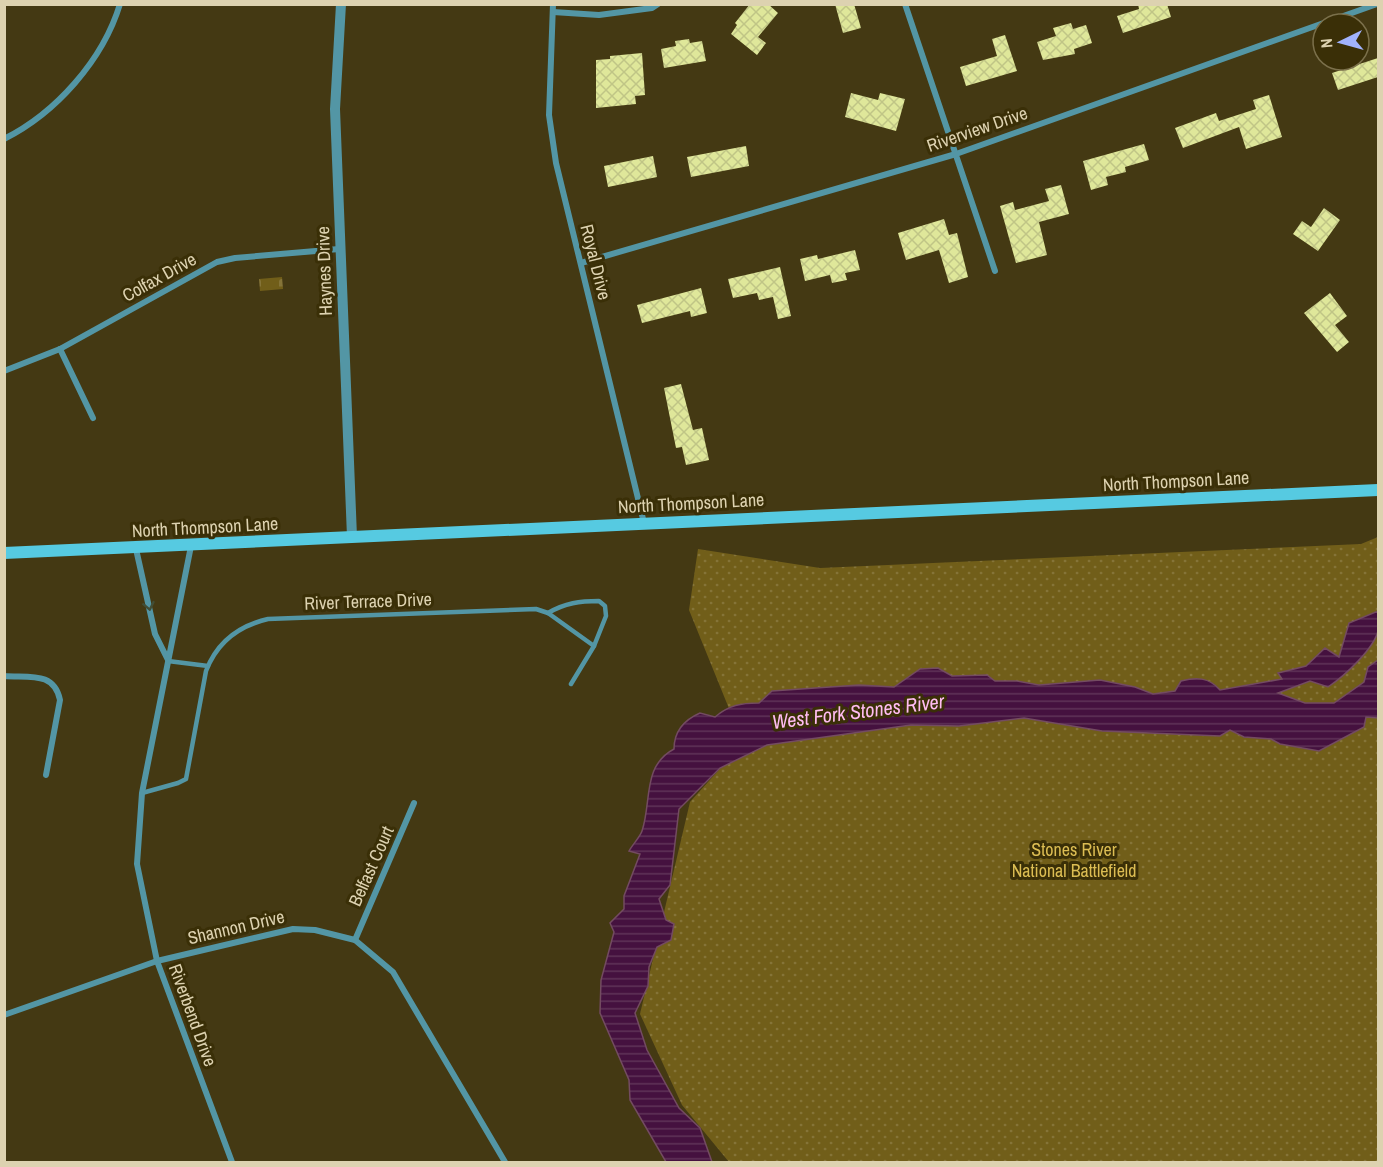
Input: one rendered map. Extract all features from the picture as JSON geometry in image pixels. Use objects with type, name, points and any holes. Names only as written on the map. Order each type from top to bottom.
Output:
[{"type":"main road","name":"North Thompson Lane","points":[[4,553],[136,549],[644,523],[1375,491]]},
{"type":"street","points":[[4,140],[22,130],[57,100],[93,62],[114,23],[120,4]]},
{"type":"street","name":"Haynes Drive","points":[[341,4],[335,109],[352,537]]},
{"type":"street","points":[[553,8],[599,15],[652,8],[658,4]]},
{"type":"street","points":[[904,4],[995,271]]},
{"type":"street","name":"Riverview Drive","points":[[580,263],[956,154],[1377,4]]},
{"type":"street","name":"Royal Drive","points":[[553,8],[549,115],[556,163],[644,523]]},
{"type":"street","name":"Colfax Drive","points":[[4,371],[60,349],[217,262],[235,258],[339,249]]},
{"type":"street","points":[[60,349],[93,418]]},
{"type":"street","name":"Riverbend Drive","points":[[191,546],[142,793],[137,864],[157,961],[232,1162]]},
{"type":"street","points":[[136,549],[155,634],[168,661]]},
{"type":"street","points":[[4,676],[44,679],[51,681],[58,689],[60,700],[46,776]]},
{"type":"street","name":"Belfast Court","points":[[355,940],[414,803]]},
{"type":"street","name":"Shannon Drive","points":[[4,1015],[157,961],[293,929],[315,930],[355,940],[393,972],[505,1162]]},
{"type":"lane","points":[[548,613],[559,606],[578,602],[599,601],[605,606],[606,616],[594,646],[571,684]]},
{"type":"lane","name":"River Terrace Drive","points":[[142,793],[186,779],[208,666],[220,645],[244,626],[267,619],[519,608],[548,613],[594,646]]},
{"type":"lane","points":[[168,661],[208,666]]},
{"type":"green space","points":[[282,277],[283,289],[260,291],[259,279]]},
{"type":"green space","name":"Stones River National Battlefield","points":[[1378,537],[1378,1162],[729,1162],[682,1105],[640,1014],[690,802],[743,743],[689,610],[698,549],[820,568],[1361,544]]},
{"type":"water","name":"West Fork Stones River","points":[[1378,611],[1379,627],[1375,638],[1365,653],[1343,676],[1328,687],[1310,681],[1278,693],[1305,703],[1334,703],[1364,682],[1368,667],[1378,660],[1378,718],[1366,717],[1364,727],[1319,751],[1280,744],[1271,739],[1244,737],[1230,730],[1220,736],[1102,731],[1024,718],[959,726],[911,725],[767,745],[720,768],[679,809],[670,885],[659,899],[666,920],[674,924],[671,940],[657,947],[649,967],[648,986],[635,1013],[647,1050],[679,1108],[700,1128],[712,1162],[666,1162],[630,1100],[629,1080],[600,1013],[601,980],[614,932],[610,923],[624,909],[624,896],[640,854],[629,851],[642,831],[652,775],[664,756],[674,749],[678,732],[689,719],[700,713],[715,717],[736,706],[759,703],[772,691],[859,685],[894,687],[920,669],[938,668],[952,676],[987,675],[995,681],[1017,681],[1039,685],[1100,680],[1135,687],[1153,694],[1175,691],[1181,681],[1192,679],[1207,680],[1220,690],[1282,679],[1278,673],[1306,666],[1325,648],[1339,657],[1349,623]]},
{"type":"building","points":[[750,4],[768,4],[778,13],[758,37],[766,43],[757,55],[731,34],[737,25],[735,23]]},
{"type":"building","points":[[835,4],[854,4],[861,28],[843,33]]},
{"type":"building","points":[[1138,4],[1167,4],[1171,17],[1123,33],[1117,16],[1139,9]]},
{"type":"building","points":[[1071,23],[1073,29],[1086,25],[1092,43],[1074,49],[1075,54],[1043,60],[1037,42],[1056,36],[1053,28]]},
{"type":"building","points":[[1005,35],[1017,71],[966,86],[960,67],[997,56],[992,39]]},
{"type":"building","points":[[689,39],[690,43],[702,41],[706,61],[664,68],[661,49],[676,46],[675,41]]},
{"type":"building","points":[[642,53],[645,95],[635,96],[636,104],[596,108],[596,60],[610,59],[610,56]]},
{"type":"building","points":[[1378,58],[1378,77],[1338,90],[1332,73],[1371,72],[1371,60]]},
{"type":"building","points":[[851,93],[878,100],[880,93],[905,99],[896,131],[845,117]]},
{"type":"building","points":[[1269,95],[1282,137],[1246,149],[1239,127],[1183,148],[1175,128],[1216,113],[1219,121],[1256,109],[1253,100]]},
{"type":"building","points":[[1144,144],[1149,160],[1125,167],[1126,172],[1106,177],[1108,185],[1091,190],[1083,161]]},
{"type":"building","points":[[746,146],[749,166],[691,177],[687,157]]},
{"type":"building","points":[[653,156],[657,177],[608,187],[604,166]]},
{"type":"building","points":[[1061,185],[1069,214],[1039,222],[1047,255],[1016,263],[1000,206],[1013,202],[1015,210],[1049,201],[1045,189]]},
{"type":"building","points":[[1324,208],[1340,220],[1318,251],[1293,234],[1302,221],[1311,227]]},
{"type":"building","points":[[944,219],[949,235],[957,233],[968,277],[949,283],[939,250],[906,260],[898,233]]},
{"type":"building","points":[[855,250],[860,270],[845,273],[847,280],[832,283],[830,275],[805,281],[800,259],[817,255],[818,259]]},
{"type":"building","points":[[780,267],[791,316],[778,319],[773,297],[759,300],[757,293],[733,298],[728,279]]},
{"type":"building","points":[[701,288],[707,313],[691,317],[690,311],[642,323],[637,305]]},
{"type":"building","points":[[1330,293],[1347,316],[1335,325],[1349,342],[1337,352],[1304,313]]},
{"type":"building","points":[[681,384],[693,430],[702,428],[709,460],[686,465],[682,447],[676,448],[664,388]]}]
